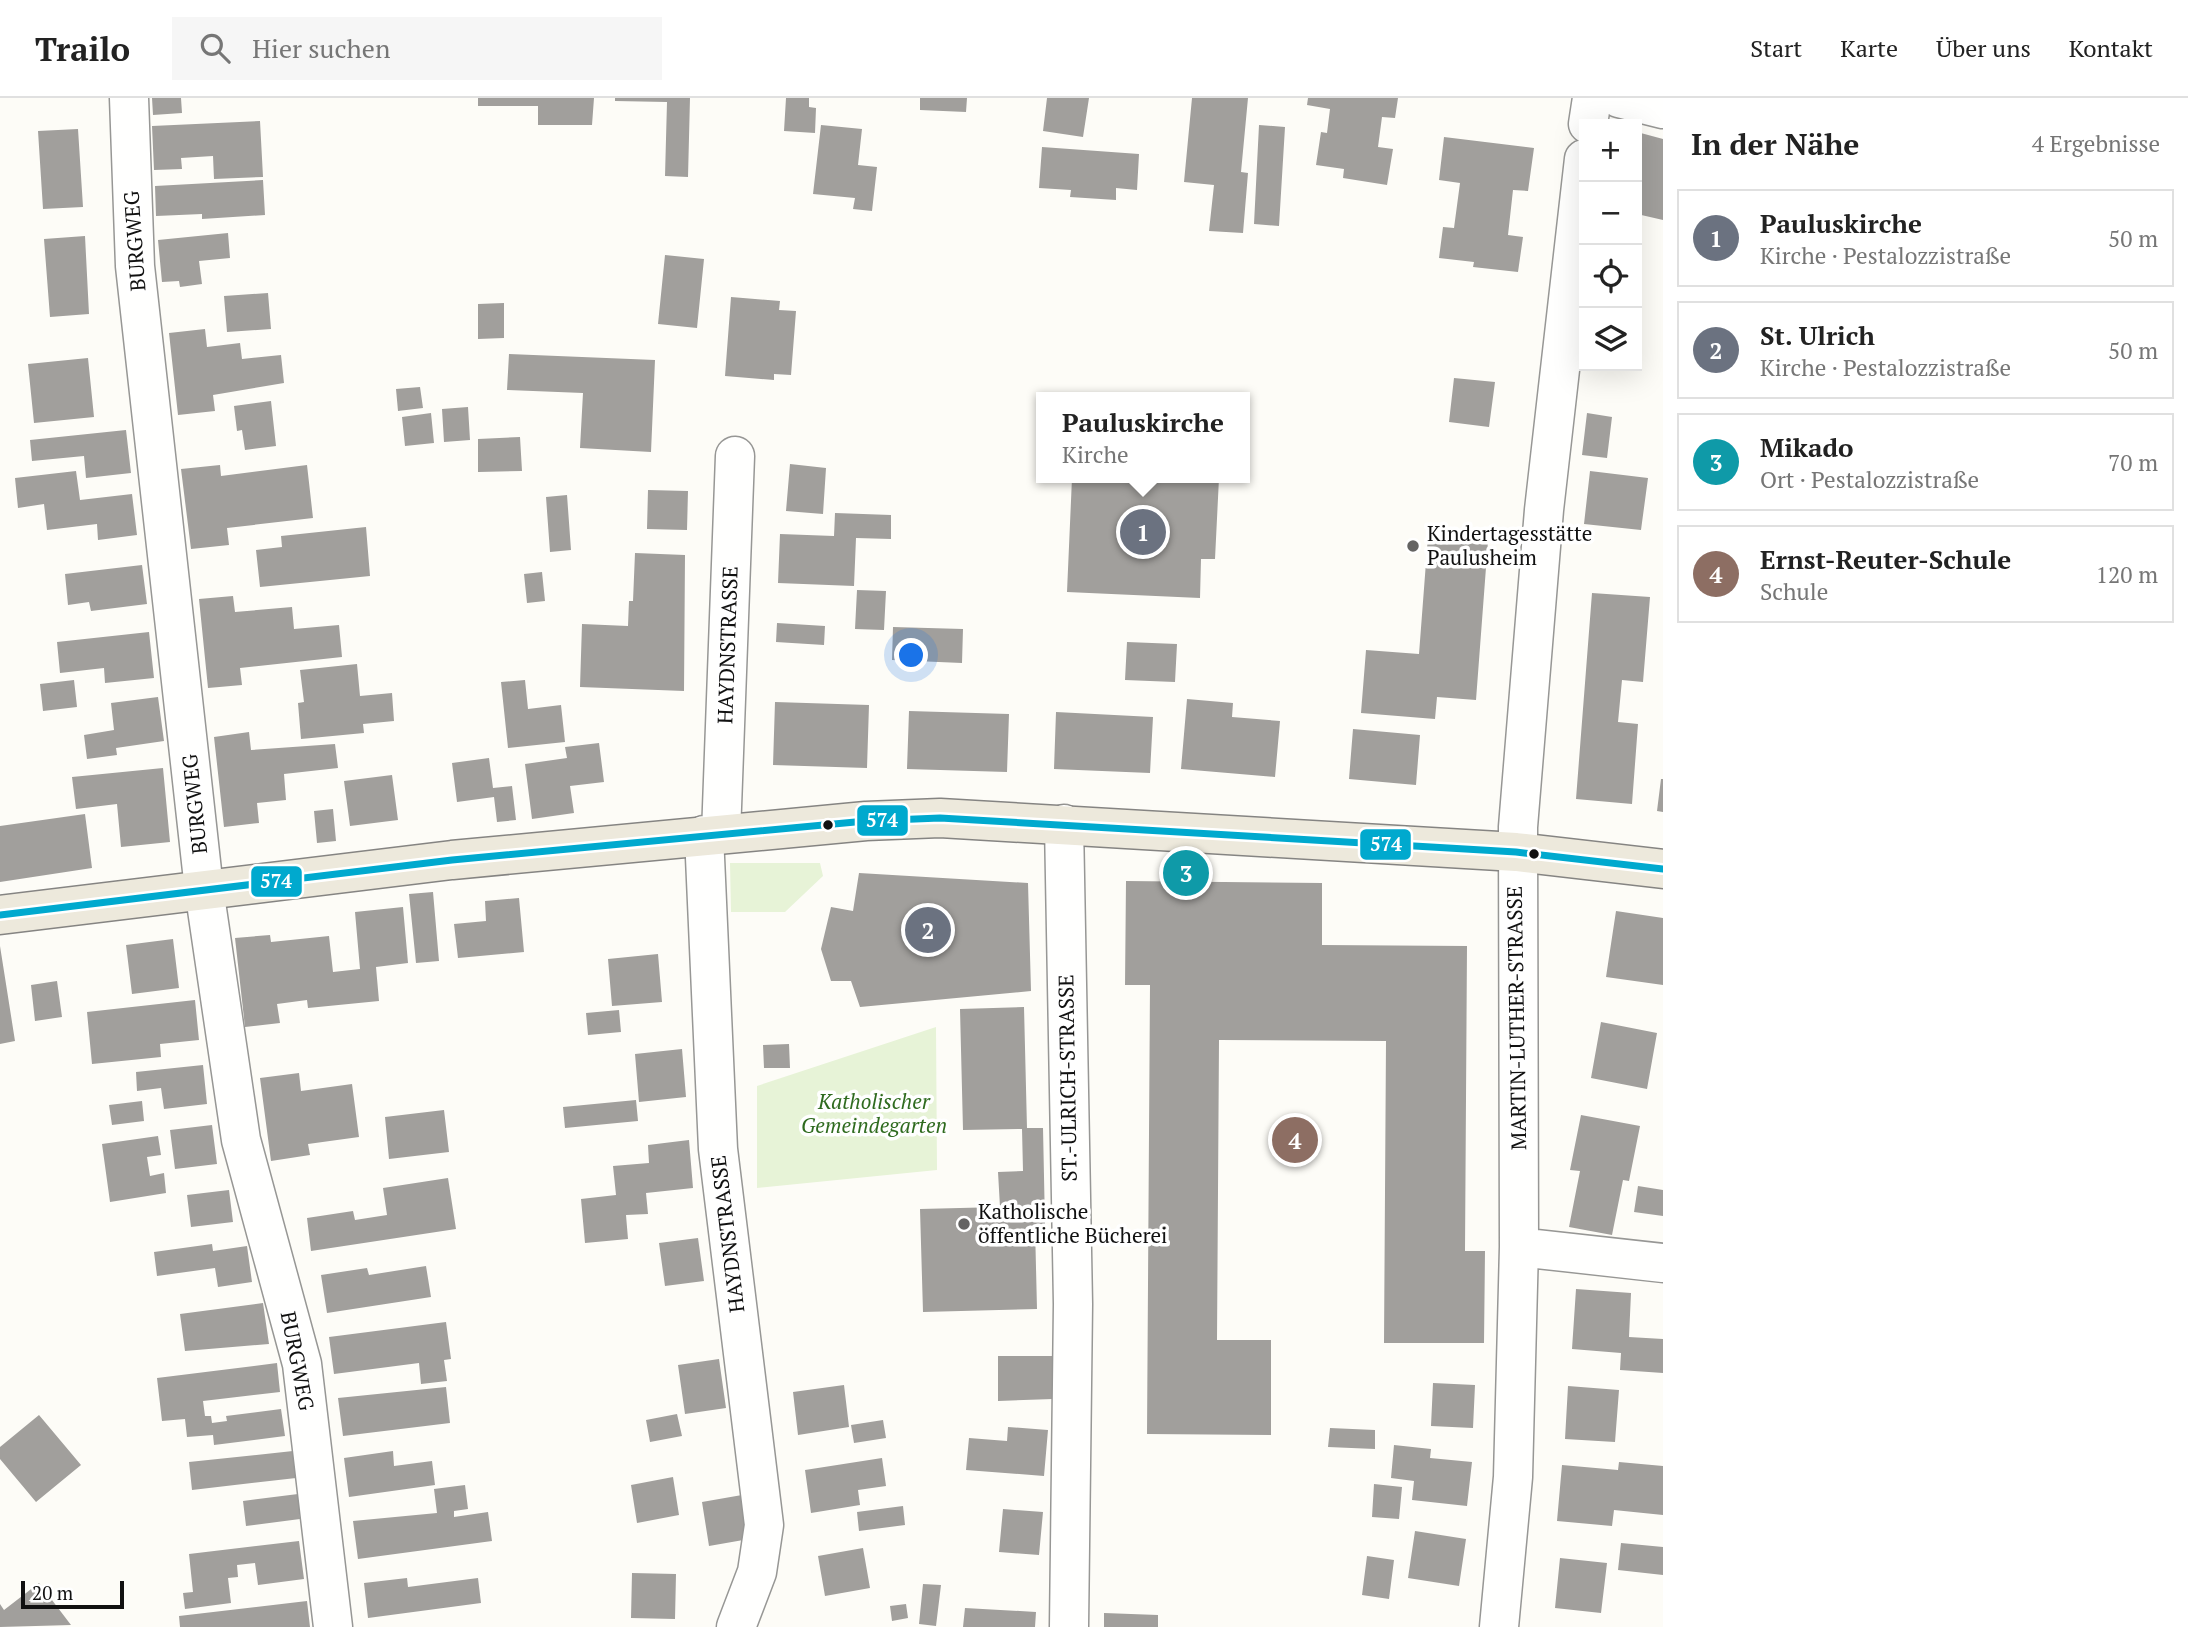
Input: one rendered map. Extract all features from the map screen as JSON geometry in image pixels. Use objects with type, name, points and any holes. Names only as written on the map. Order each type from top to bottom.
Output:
[{"type":"main road","points":[[0,915],[204,889],[712,834],[940,818],[1516,852],[1663,869]]},
{"type":"street","name":"BURGWEG","points":[[129,98],[135,266],[204,889],[241,1140],[302,1364],[333,1627]]},
{"type":"street","points":[[1589,119],[1592,98]]},
{"type":"street","points":[[1619,98],[1663,109]]},
{"type":"street","name":"MARTIN-LUTHER-STRASSE","points":[[1499,1627],[1513,1477],[1519,1248],[1516,852],[1544,510],[1581,182]]},
{"type":"street","name":"HAYDNSTRASSE","points":[[735,456],[712,834],[718,1149],[764,1525],[757,1572],[739,1626]]},
{"type":"street","name":"ST.-ULRICH-STRASSE","points":[[1064,824],[1073,1304],[1069,1627]]},
{"type":"street","points":[[1519,1248],[1663,1262]]},
{"type":"green space","points":[[730,863],[820,863],[823,876],[785,912],[731,912]]},
{"type":"green space","name":"Katholischer Gemeindegarten","points":[[936,1027],[937,1170],[757,1188],[757,1086]]},
{"type":"building","points":[[152,98],[181,98],[182,113],[153,115]]},
{"type":"building","points":[[478,98],[594,98],[592,125],[538,125],[538,106],[478,106]]},
{"type":"building","points":[[615,98],[690,98],[688,177],[665,176],[667,102],[615,101]]},
{"type":"building","points":[[786,98],[809,98],[809,107],[816,108],[815,133],[784,131]]},
{"type":"building","points":[[920,98],[967,98],[966,112],[920,110]]},
{"type":"building","points":[[1047,98],[1089,98],[1083,137],[1043,131]]},
{"type":"building","points":[[1192,98],[1248,98],[1241,172],[1248,173],[1243,233],[1209,231],[1214,185],[1184,182]]},
{"type":"building","points":[[1308,98],[1398,98],[1395,118],[1382,117],[1378,147],[1393,149],[1387,185],[1343,178],[1344,169],[1316,165],[1321,132],[1327,133],[1330,109],[1307,105]]},
{"type":"building","points":[[260,121],[263,177],[214,179],[213,156],[181,158],[182,169],[154,170],[152,126]]},
{"type":"building","points":[[821,125],[862,129],[858,165],[877,167],[872,211],[853,209],[855,198],[813,194]]},
{"type":"building","points":[[1259,125],[1285,127],[1279,226],[1254,224]]},
{"type":"building","points":[[78,129],[83,207],[43,209],[38,131]]},
{"type":"building","points":[[1642,133],[1663,139],[1663,220],[1642,215]]},
{"type":"building","points":[[1444,137],[1534,148],[1528,191],[1513,190],[1508,235],[1523,237],[1518,272],[1473,267],[1474,262],[1439,258],[1443,227],[1454,228],[1460,183],[1439,180]]},
{"type":"building","points":[[1042,147],[1139,154],[1137,190],[1116,188],[1116,200],[1070,197],[1071,190],[1039,188]]},
{"type":"building","points":[[263,180],[265,215],[202,219],[202,214],[156,216],[155,186]]},
{"type":"building","points":[[228,233],[230,258],[199,261],[202,284],[180,287],[179,281],[162,282],[158,240]]},
{"type":"building","points":[[85,236],[89,314],[50,317],[44,239]]},
{"type":"building","points":[[665,255],[704,259],[697,328],[658,324]]},
{"type":"building","points":[[268,293],[271,329],[227,332],[224,296]]},
{"type":"building","points":[[731,297],[780,301],[779,310],[796,311],[791,375],[774,374],[774,380],[725,376]]},
{"type":"building","points":[[504,303],[504,338],[478,339],[478,304]]},
{"type":"building","points":[[205,329],[207,347],[240,343],[242,359],[281,355],[284,383],[213,395],[215,411],[178,415],[169,333]]},
{"type":"building","points":[[509,354],[655,360],[651,452],[580,448],[583,393],[507,390]]},
{"type":"building","points":[[88,358],[94,417],[34,423],[28,364]]},
{"type":"building","points":[[1454,378],[1495,382],[1489,427],[1449,422]]},
{"type":"building","points":[[420,387],[423,408],[398,411],[396,389]]},
{"type":"building","points":[[271,401],[276,446],[245,450],[242,430],[237,431],[234,406]]},
{"type":"building","points":[[468,407],[470,440],[444,442],[442,409]]},
{"type":"building","points":[[431,413],[434,443],[405,446],[402,417]]},
{"type":"building","points":[[1587,413],[1612,417],[1607,458],[1582,455]]},
{"type":"building","points":[[126,430],[131,473],[86,478],[84,456],[32,461],[30,440]]},
{"type":"building","points":[[520,437],[522,471],[478,472],[478,439]]},
{"type":"building","points":[[790,464],[826,468],[823,514],[786,511]]},
{"type":"building","points":[[220,465],[221,476],[307,465],[313,518],[227,528],[229,545],[191,549],[181,469]]},
{"type":"building","points":[[76,471],[80,500],[132,494],[137,535],[98,540],[97,524],[47,530],[44,504],[18,508],[15,478]]},
{"type":"building","points":[[1590,471],[1648,478],[1641,530],[1584,524]]},
{"type":"building","points":[[1072,483],[1219,483],[1215,559],[1201,559],[1200,598],[1067,592]]},
{"type":"building","points":[[648,490],[688,491],[687,530],[647,529]]},
{"type":"building","points":[[567,495],[571,550],[550,552],[546,497]]},
{"type":"building","points":[[835,513],[891,515],[891,539],[856,538],[854,586],[778,583],[780,534],[834,536]]},
{"type":"building","points":[[366,527],[370,576],[260,587],[256,550],[282,547],[281,536]]},
{"type":"building","points":[[1428,536],[1488,541],[1476,700],[1437,697],[1435,719],[1361,713],[1366,650],[1419,654]]},
{"type":"building","points":[[635,553],[685,555],[684,691],[580,687],[582,624],[628,626],[629,601],[633,601]]},
{"type":"building","points":[[142,565],[147,604],[91,611],[89,602],[68,605],[65,574]]},
{"type":"building","points":[[542,572],[545,601],[527,603],[524,574]]},
{"type":"building","points":[[857,590],[886,591],[884,630],[855,629]]},
{"type":"building","points":[[1592,593],[1650,597],[1643,682],[1622,680],[1618,722],[1638,724],[1632,804],[1576,799]]},
{"type":"building","points":[[233,596],[235,612],[292,607],[294,629],[339,625],[342,657],[240,668],[242,685],[208,688],[199,599]]},
{"type":"building","points":[[777,623],[825,626],[824,645],[776,642]]},
{"type":"building","points":[[893,627],[963,629],[962,663],[892,660]]},
{"type":"building","points":[[149,632],[154,678],[105,683],[104,668],[60,673],[57,642]]},
{"type":"building","points":[[1127,642],[1177,644],[1175,682],[1125,680]]},
{"type":"building","points":[[357,664],[360,696],[392,693],[394,721],[363,724],[364,733],[301,739],[298,703],[304,702],[300,670]]},
{"type":"building","points":[[74,680],[77,707],[43,711],[40,684]]},
{"type":"building","points":[[525,680],[528,709],[561,705],[565,742],[508,748],[501,682]]},
{"type":"building","points":[[158,697],[164,741],[116,748],[117,755],[87,759],[84,735],[114,730],[111,703]]},
{"type":"building","points":[[1187,699],[1233,703],[1232,717],[1280,721],[1275,777],[1181,769]]},
{"type":"building","points":[[775,702],[869,705],[867,768],[773,765]]},
{"type":"building","points":[[909,711],[1009,714],[1007,772],[907,769]]},
{"type":"building","points":[[1056,712],[1153,717],[1150,773],[1054,769]]},
{"type":"building","points":[[1353,729],[1420,735],[1416,785],[1349,779]]},
{"type":"building","points":[[249,732],[251,750],[335,744],[338,768],[284,774],[286,800],[257,803],[259,823],[224,827],[214,737]]},
{"type":"building","points":[[599,743],[604,782],[570,786],[574,813],[532,819],[525,764],[567,758],[565,747]]},
{"type":"building","points":[[489,758],[493,788],[512,786],[516,820],[497,822],[494,797],[457,802],[452,763]]},
{"type":"building","points":[[163,768],[170,842],[121,847],[117,804],[76,809],[72,777]]},
{"type":"building","points":[[392,775],[398,820],[350,826],[344,781]]},
{"type":"building","points":[[1663,779],[1663,812],[1657,811]]},
{"type":"building","points":[[333,809],[336,841],[317,843],[314,811]]},
{"type":"building","points":[[85,814],[92,868],[0,882],[0,826]]},
{"type":"building","points":[[859,873],[1028,883],[1031,991],[860,1007],[851,981],[831,981],[821,949],[831,907],[853,911]]},
{"type":"building","points":[[1126,881],[1322,883],[1322,945],[1467,946],[1465,1251],[1485,1251],[1484,1343],[1384,1343],[1386,1041],[1219,1040],[1217,1340],[1271,1340],[1271,1435],[1147,1434],[1150,985],[1125,985]]},
{"type":"building","points":[[433,892],[439,961],[416,963],[409,894]]},
{"type":"building","points":[[519,898],[524,952],[458,958],[454,924],[486,921],[485,901]]},
{"type":"building","points":[[403,907],[408,963],[376,967],[379,1001],[308,1008],[307,1000],[277,1004],[280,1023],[245,1027],[235,938],[270,935],[271,942],[329,936],[333,972],[360,969],[355,912]]},
{"type":"building","points":[[1616,911],[1663,918],[1663,985],[1606,977]]},
{"type":"building","points":[[173,939],[179,988],[132,994],[126,945]]},
{"type":"building","points":[[0,946],[15,1041],[0,1044]]},
{"type":"building","points":[[658,954],[662,1002],[612,1006],[608,959]]},
{"type":"building","points":[[57,981],[62,1017],[35,1021],[31,985]]},
{"type":"building","points":[[195,1000],[199,1040],[160,1044],[161,1057],[92,1064],[87,1012]]},
{"type":"building","points":[[1024,1007],[1027,1128],[1043,1128],[1045,1225],[1035,1226],[1037,1309],[923,1312],[920,1209],[1000,1207],[998,1172],[1023,1171],[1022,1129],[963,1130],[960,1009]]},
{"type":"building","points":[[619,1010],[621,1032],[588,1035],[586,1013]]},
{"type":"building","points":[[1601,1022],[1657,1033],[1647,1089],[1591,1078]]},
{"type":"building","points":[[789,1044],[790,1068],[764,1068],[763,1045]]},
{"type":"building","points":[[682,1049],[686,1097],[639,1102],[635,1054]]},
{"type":"building","points":[[203,1065],[207,1104],[164,1109],[161,1088],[137,1091],[136,1072]]},
{"type":"building","points":[[299,1073],[301,1091],[352,1084],[359,1137],[308,1144],[310,1155],[271,1161],[260,1078]]},
{"type":"building","points":[[636,1100],[638,1121],[565,1128],[563,1107]]},
{"type":"building","points":[[142,1101],[144,1121],[112,1125],[109,1105]]},
{"type":"building","points":[[444,1110],[449,1152],[389,1159],[385,1117]]},
{"type":"building","points":[[1581,1115],[1640,1126],[1629,1181],[1623,1180],[1612,1235],[1569,1227],[1580,1171],[1570,1170]]},
{"type":"building","points":[[212,1125],[217,1164],[175,1169],[170,1130]]},
{"type":"building","points":[[158,1136],[161,1155],[147,1157],[150,1176],[164,1173],[166,1193],[110,1202],[102,1144]]},
{"type":"building","points":[[689,1140],[693,1188],[646,1193],[648,1214],[626,1215],[628,1239],[585,1243],[581,1199],[616,1195],[613,1166],[649,1163],[648,1145]]},
{"type":"building","points":[[448,1178],[456,1229],[311,1251],[307,1218],[353,1211],[355,1220],[387,1215],[383,1188]]},
{"type":"building","points":[[1638,1186],[1663,1190],[1663,1216],[1634,1212]]},
{"type":"building","points":[[229,1190],[233,1222],[191,1227],[187,1195]]},
{"type":"building","points":[[698,1238],[704,1281],[665,1286],[659,1243]]},
{"type":"building","points":[[212,1244],[213,1251],[247,1246],[252,1282],[218,1287],[215,1268],[157,1276],[154,1252]]},
{"type":"building","points":[[426,1266],[431,1297],[327,1313],[321,1275],[367,1268],[369,1275]]},
{"type":"building","points":[[1576,1289],[1631,1293],[1629,1337],[1663,1339],[1663,1373],[1620,1370],[1621,1353],[1572,1349]]},
{"type":"building","points":[[263,1303],[269,1344],[185,1351],[180,1314]]},
{"type":"building","points":[[446,1322],[451,1359],[444,1360],[447,1381],[421,1384],[419,1363],[334,1374],[329,1337]]},
{"type":"building","points":[[998,1356],[1052,1356],[1053,1399],[998,1401]]},
{"type":"building","points":[[719,1359],[726,1408],[685,1414],[678,1365]]},
{"type":"building","points":[[277,1363],[280,1392],[203,1401],[205,1416],[211,1416],[212,1423],[227,1421],[226,1416],[281,1409],[285,1436],[214,1445],[213,1435],[187,1437],[185,1419],[162,1421],[157,1378]]},
{"type":"building","points":[[1433,1383],[1475,1385],[1473,1428],[1431,1426]]},
{"type":"building","points":[[844,1385],[849,1427],[798,1435],[793,1392]]},
{"type":"building","points":[[1568,1386],[1619,1390],[1615,1442],[1565,1439]]},
{"type":"building","points":[[446,1387],[450,1423],[343,1436],[338,1398]]},
{"type":"building","points":[[677,1414],[682,1436],[650,1442],[646,1420]]},
{"type":"building","points":[[39,1415],[81,1465],[36,1502],[0,1459],[0,1447]]},
{"type":"building","points":[[883,1420],[886,1438],[854,1443],[851,1425]]},
{"type":"building","points":[[1008,1427],[1048,1430],[1044,1476],[966,1470],[969,1438],[1007,1441]]},
{"type":"building","points":[[1330,1428],[1375,1430],[1375,1449],[1328,1447]]},
{"type":"building","points":[[1394,1445],[1431,1449],[1430,1458],[1472,1462],[1467,1506],[1412,1500],[1414,1481],[1391,1478]]},
{"type":"building","points":[[293,1451],[296,1478],[192,1490],[189,1462]]},
{"type":"building","points":[[393,1451],[394,1466],[432,1461],[435,1485],[349,1497],[344,1458]]},
{"type":"building","points":[[882,1458],[886,1486],[858,1490],[860,1505],[811,1513],[805,1470]]},
{"type":"building","points":[[1619,1462],[1663,1466],[1663,1515],[1614,1510],[1612,1526],[1557,1521],[1562,1465],[1618,1470]]},
{"type":"building","points":[[673,1477],[679,1515],[637,1523],[631,1485]]},
{"type":"building","points":[[1374,1484],[1402,1487],[1399,1519],[1372,1517]]},
{"type":"building","points":[[465,1485],[468,1509],[454,1511],[454,1517],[488,1512],[492,1541],[358,1559],[353,1521],[437,1513],[434,1489]]},
{"type":"building","points":[[298,1494],[300,1519],[246,1526],[243,1501]]},
{"type":"building","points":[[742,1495],[749,1539],[709,1546],[702,1502]]},
{"type":"building","points":[[903,1506],[905,1525],[859,1531],[857,1512]]},
{"type":"building","points":[[1003,1509],[1043,1512],[1039,1555],[999,1552]]},
{"type":"building","points":[[1415,1531],[1466,1539],[1459,1586],[1408,1578]]},
{"type":"building","points":[[299,1541],[304,1579],[258,1585],[255,1563],[237,1565],[238,1577],[228,1578],[231,1603],[185,1609],[183,1593],[193,1592],[189,1554]]},
{"type":"building","points":[[1621,1543],[1663,1547],[1663,1575],[1618,1570]]},
{"type":"building","points":[[863,1548],[870,1588],[825,1596],[818,1556]]},
{"type":"building","points":[[1367,1556],[1394,1560],[1389,1599],[1362,1595]]},
{"type":"building","points":[[1560,1558],[1607,1563],[1601,1613],[1555,1608]]},
{"type":"building","points":[[632,1573],[676,1574],[675,1619],[631,1618]]},
{"type":"building","points":[[407,1578],[408,1587],[478,1578],[481,1603],[368,1618],[364,1583]]},
{"type":"building","points":[[39,1583],[71,1625],[0,1627],[0,1604],[4,1610]]},
{"type":"building","points":[[923,1584],[941,1585],[936,1626],[919,1624]]},
{"type":"building","points":[[307,1601],[310,1627],[180,1627],[179,1616]]},
{"type":"building","points":[[906,1604],[908,1618],[892,1621],[890,1606]]},
{"type":"building","points":[[965,1608],[1036,1612],[1035,1627],[963,1627]]},
{"type":"building","points":[[1104,1613],[1158,1615],[1158,1627],[1104,1627]]},
{"type":"transit line","name":"574","points":[[0,915],[452,860],[866,821],[940,818],[1516,852],[1663,869]]},
{"type":"place","name":"Pauluskirche","points":[[1143,532]]},
{"type":"place","name":"Kindertagesstätte Paulusheim","points":[[1413,546]]},
{"type":"place","name":"Mikado","points":[[1186,873]]},
{"type":"place","name":"St. Ulrich","points":[[928,930]]},
{"type":"place","name":"Ernst-Reuter-Schule","points":[[1295,1140]]},
{"type":"place","name":"Katholische öffentliche Bücherei","points":[[964,1224]]}]
